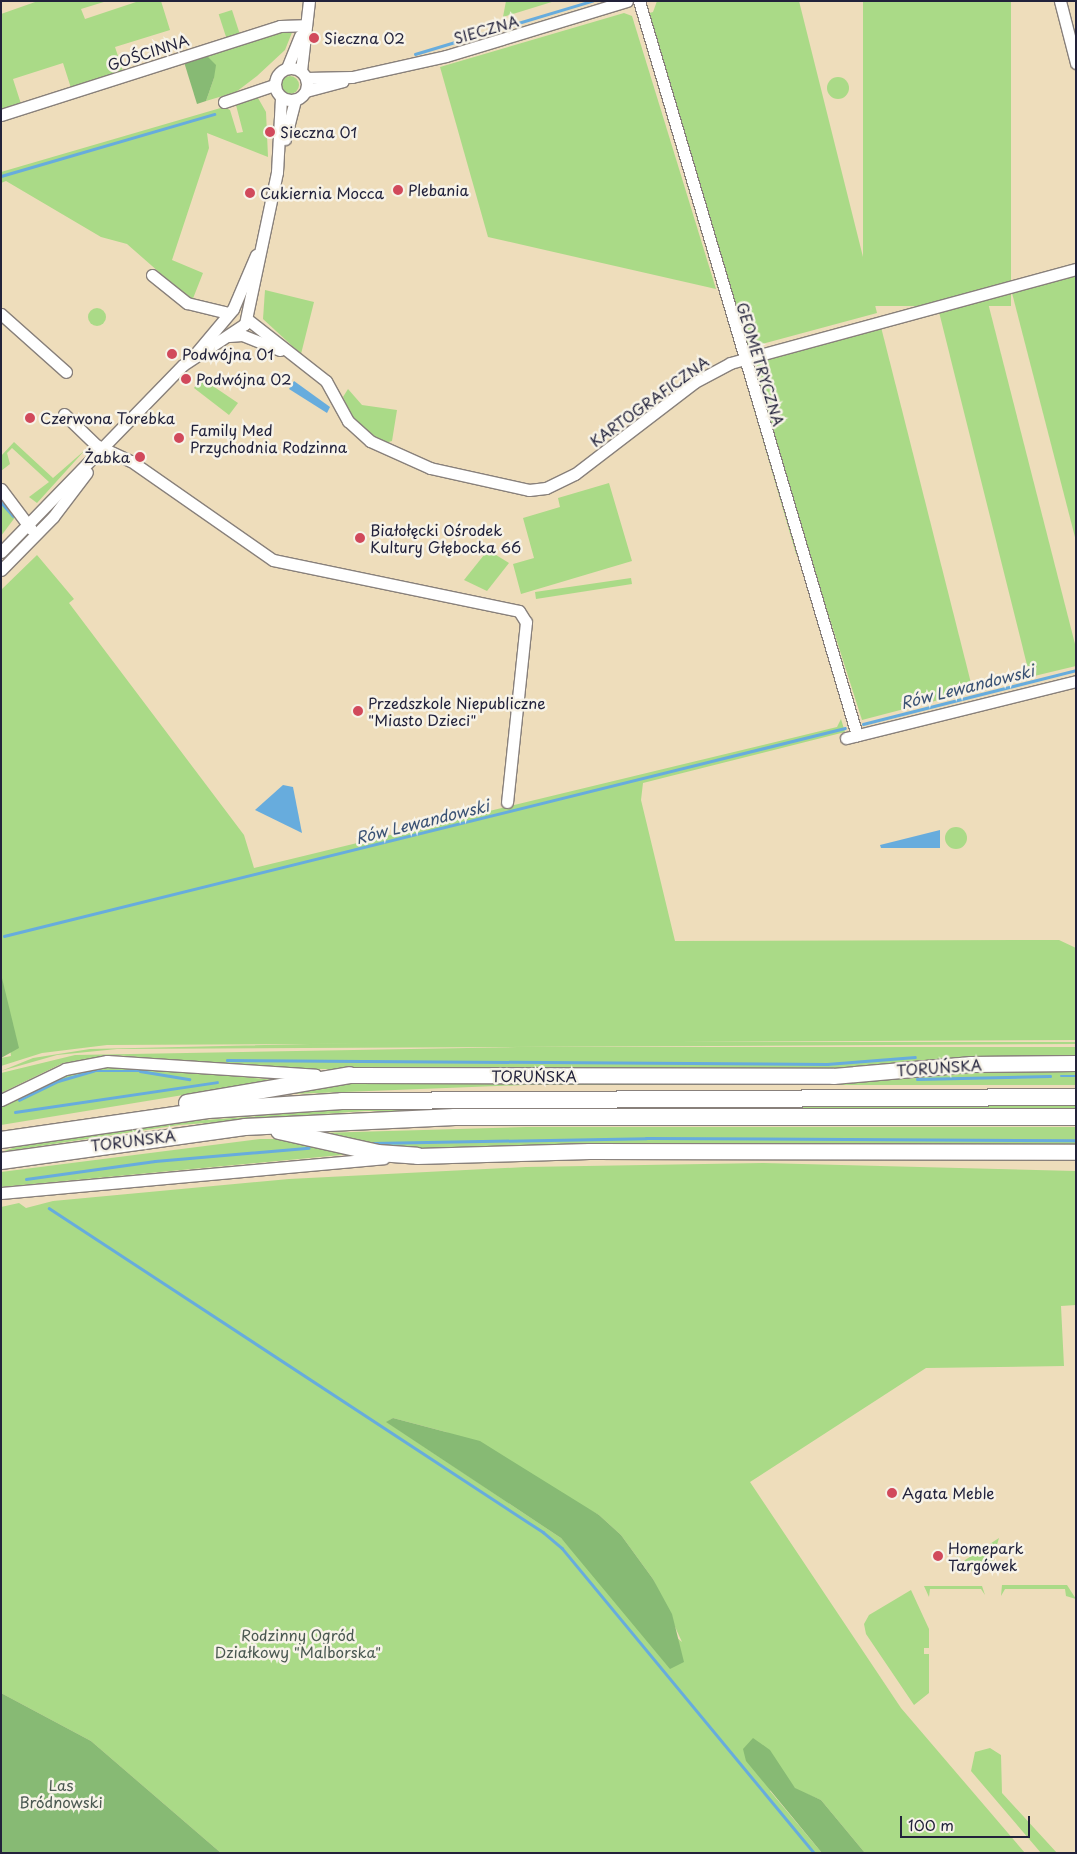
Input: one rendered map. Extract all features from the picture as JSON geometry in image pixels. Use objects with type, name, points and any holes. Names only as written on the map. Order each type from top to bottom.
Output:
[{"type":"highway","points":[[138,1119],[270,1086],[350,1075]]},
{"type":"highway","name":"TORUŃSKA","points":[[1,1140],[138,1119],[249,1106],[477,1097],[1076,1096]]},
{"type":"highway","name":"TORUŃSKA","points":[[1,1161],[245,1127],[455,1116],[1076,1117]]},
{"type":"highway","points":[[245,1127],[417,1156]]},
{"type":"main road","name":"TORUŃSKA","points":[[350,1075],[833,1076],[971,1064],[1076,1063]]},
{"type":"main road","points":[[417,1156],[589,1151],[1076,1152]]},
{"type":"street","points":[[224,102],[274,84],[278,74],[287,68],[304,26],[310,1]]},
{"type":"street","name":"SIECZNA","points":[[306,91],[352,77],[446,56],[627,1]]},
{"type":"street","name":"GEOMETRYCZNA","points":[[639,1],[744,358],[851,736],[1076,680]]},
{"type":"street","points":[[1060,1],[1076,63]]},
{"type":"street","name":"GOŚCINNA","points":[[1,115],[280,26],[304,26]]},
{"type":"street","points":[[193,356],[222,339],[242,322],[279,159],[295,100],[306,91],[303,74],[304,26]]},
{"type":"street","points":[[287,68],[303,74]]},
{"type":"street","name":"SIECZNA","points":[[303,74],[352,77]]},
{"type":"street","points":[[274,84],[281,97],[279,159]]},
{"type":"street","points":[[281,97],[295,100]]},
{"type":"street","points":[[1,552],[193,356],[229,313],[258,251]]},
{"type":"street","name":"KARTOGRAFICZNA","points":[[242,322],[326,381],[348,421],[370,442],[430,468],[529,490],[546,488],[575,474],[695,382],[744,358],[1076,269]]},
{"type":"street","points":[[152,276],[187,303],[229,313],[242,322]]},
{"type":"street","points":[[229,313],[242,322]]},
{"type":"street","points":[[1,314],[66,372]]},
{"type":"street","name":"KARTOGRAFICZNA","points":[[242,322],[250,338]]},
{"type":"street","name":"KARTOGRAFICZNA","points":[[222,339],[236,335],[250,338],[284,352]]},
{"type":"street","points":[[64,414],[103,447],[131,461],[273,560],[519,611],[526,622],[507,802]]},
{"type":"street","points":[[1,570],[55,514],[103,447]]},
{"type":"street","points":[[1,489],[28,524],[34,535]]},
{"type":"street","name":"TORUŃSKA","points":[[1,1100],[59,1071],[107,1061],[239,1073],[350,1075]]},
{"type":"street","points":[[1049,1152],[1076,1158]]},
{"type":"street","points":[[1,1193],[234,1168],[417,1156]]},
{"type":"green space","points":[[38,1],[107,1],[81,9],[85,19],[139,1],[161,1],[170,30],[115,47],[123,71],[71,88],[63,63],[13,79],[21,104],[1,110],[1,14]]},
{"type":"green space","points":[[506,1],[555,1],[503,17]]},
{"type":"green space","points":[[657,1],[799,1],[877,313],[747,348],[646,14],[653,12]]},
{"type":"green space","points":[[863,1],[1011,1],[1011,306],[863,306]]},
{"type":"green space","points":[[232,10],[240,34],[226,38],[219,14]]},
{"type":"green space","points":[[624,13],[632,16],[716,289],[488,237],[440,67]]},
{"type":"green space","points":[[288,29],[293,30],[285,50],[257,76],[236,92],[206,101],[214,78],[206,55]]},
{"type":"green space","points":[[206,55],[216,65],[214,78],[206,101],[197,104],[184,62]]},
{"type":"green space","points":[[290,76],[296,79],[299,85],[296,91],[290,94],[284,91],[281,85],[284,79]]},
{"type":"green space","points":[[838,77],[846,80],[849,88],[846,96],[838,99],[830,96],[827,88],[830,80]]},
{"type":"green space","points":[[250,98],[258,98],[266,112],[268,157],[207,133],[209,148],[172,260],[203,273],[192,301],[127,244],[101,237],[6,181],[1,183],[1,172],[224,107],[230,110],[237,133],[243,132],[236,105]]},
{"type":"green space","points":[[1076,276],[1076,541],[1012,293]]},
{"type":"green space","points":[[265,290],[314,302],[301,354],[263,319]]},
{"type":"green space","points":[[987,299],[1076,648],[1076,666],[1030,677],[939,312]]},
{"type":"green space","points":[[97,308],[103,311],[106,317],[103,323],[97,326],[91,323],[88,317],[91,311]]},
{"type":"green space","points":[[881,327],[973,691],[862,720],[752,374],[761,359]]},
{"type":"green space","points":[[744,376],[802,564],[796,554]]},
{"type":"green space","points":[[201,378],[238,403],[229,415],[194,388]]},
{"type":"green space","points":[[348,389],[362,405],[397,410],[392,441],[385,443],[356,425],[343,397]]},
{"type":"green space","points":[[14,442],[53,478],[85,450],[37,503],[29,497],[49,482],[12,448],[7,453],[10,464],[1,471],[1,456]]},
{"type":"green space","points":[[609,483],[632,561],[521,594],[513,564],[534,558],[523,518],[560,507],[558,498]]},
{"type":"green space","points":[[1,495],[16,516],[1,536]]},
{"type":"green space","points":[[488,550],[509,563],[487,591],[464,580]]},
{"type":"green space","points":[[37,555],[74,599],[69,603],[244,835],[254,868],[837,727],[841,719],[845,732],[643,783],[641,800],[675,941],[1059,940],[1076,948],[1076,1040],[107,1045],[42,1053],[1,1066],[1,1058],[11,1056],[1,974],[1,590]]},
{"type":"green space","points":[[631,578],[632,584],[536,599],[535,592]]},
{"type":"green space","points":[[956,827],[964,830],[967,838],[964,846],[956,849],[948,846],[945,838],[948,830]]},
{"type":"green space","points":[[1,974],[19,1048],[1,1058]]},
{"type":"green space","points":[[400,1042],[1076,1042],[1076,1044],[117,1049],[57,1055],[1,1071],[33,1058],[90,1049]]},
{"type":"green space","points":[[517,1047],[1076,1047],[1076,1057],[831,1069],[289,1069],[114,1055],[63,1063],[1,1093],[1,1073],[75,1055]]},
{"type":"green space","points":[[104,1066],[164,1069],[274,1080],[1,1125],[1,1107],[20,1096],[69,1073]]},
{"type":"green space","points":[[1076,1069],[1076,1085],[526,1085],[241,1096],[355,1082]]},
{"type":"green space","points":[[1076,1105],[1076,1108],[365,1111],[179,1125],[1,1152],[25,1144],[179,1122],[365,1108]]},
{"type":"green space","points":[[526,1127],[1076,1127],[1076,1147],[411,1152],[319,1133]]},
{"type":"green space","points":[[260,1139],[280,1139],[352,1154],[1,1187],[1,1172]]},
{"type":"green space","name":"Rodzinny Ogród Działkowy \"Malborska\"","points":[[763,1163],[1076,1171],[1076,1305],[1061,1306],[1064,1366],[926,1368],[750,1482],[901,1708],[1025,1853],[865,1853],[821,1800],[795,1789],[785,1775],[770,1791],[822,1853],[221,1853],[91,1741],[1,1693],[1,1207],[19,1203],[26,1208],[53,1201],[289,1179],[526,1167]],"holes":[[[393,1418],[446,1432],[599,1515],[621,1535],[653,1579],[682,1642],[578,1557],[561,1538],[387,1422]]]},
{"type":"green space","points":[[393,1418],[480,1441],[599,1515],[621,1535],[653,1579],[672,1614],[684,1662],[670,1669],[561,1538],[386,1422]]},
{"type":"green space","points":[[999,1538],[992,1562],[999,1569],[1015,1564],[1015,1572],[951,1570],[952,1561],[958,1556],[962,1562]]},
{"type":"green space","points":[[1002,1585],[1067,1585],[1076,1599],[1066,1596],[1065,1589],[1005,1589],[1001,1596]]},
{"type":"green space","points":[[924,1586],[982,1586],[985,1595],[981,1589],[930,1589],[929,1597]]},
{"type":"green space","points":[[911,1590],[929,1629],[929,1648],[924,1648],[924,1654],[929,1654],[929,1693],[914,1705],[866,1634],[864,1624],[869,1615]]},
{"type":"green space","name":"Las Bródnowski","points":[[1,1693],[91,1741],[221,1853],[1,1853]]},
{"type":"green space","points":[[753,1738],[770,1750],[795,1788],[821,1800],[865,1853],[822,1853],[746,1761],[743,1749]]},
{"type":"green space","points":[[990,1748],[1001,1755],[1002,1793],[1057,1853],[1041,1853],[971,1771],[975,1752]]},
{"type":"water","points":[[294,381],[330,407],[327,413],[289,389]]},
{"type":"water","points":[[283,785],[293,787],[302,833],[255,810]]},
{"type":"water","points":[[940,830],[940,848],[881,848],[880,845]]},
{"type":"waterway","points":[[415,54],[592,1]]},
{"type":"waterway","points":[[1,176],[214,114]]},
{"type":"waterway","points":[[1,502],[13,516]]},
{"type":"waterway","name":"Rów Lewandowski","points":[[863,724],[1076,670]]},
{"type":"waterway","name":"Rów Lewandowski","points":[[4,936],[845,728]]},
{"type":"waterway","points":[[227,1060],[827,1064],[915,1057]]},
{"type":"waterway","points":[[19,1100],[58,1081],[94,1071],[140,1071],[189,1079]]},
{"type":"waterway","points":[[917,1079],[1050,1076]]},
{"type":"waterway","points":[[1061,1076],[1076,1076]]},
{"type":"waterway","points":[[15,1112],[217,1082]]},
{"type":"waterway","points":[[372,1143],[646,1138],[1076,1140]]},
{"type":"waterway","points":[[26,1179],[155,1161],[308,1148]]},
{"type":"waterway","points":[[49,1208],[543,1532],[562,1548],[814,1853]]},
{"type":"place","name":"Sieczna 02","points":[[314,38]]},
{"type":"place","name":"Sieczna 01","points":[[270,132]]},
{"type":"place","name":"Plebania","points":[[398,190]]},
{"type":"place","name":"Cukiernia Mocca","points":[[250,193]]},
{"type":"place","name":"Podwójna 01","points":[[172,354]]},
{"type":"place","name":"Podwójna 02","points":[[186,379]]},
{"type":"place","name":"Czerwona Torebka","points":[[30,418]]},
{"type":"place","name":"Family Med Przychodnia Rodzinna","points":[[179,438]]},
{"type":"place","name":"Żabka","points":[[140,457]]},
{"type":"place","name":"Białołęcki Ośrodek Kultury Głębocka 66","points":[[360,538]]},
{"type":"place","name":"Przedszkole Niepubliczne \"Miasto Dzieci\"","points":[[358,711]]},
{"type":"place","name":"Agata Meble","points":[[892,1493]]},
{"type":"place","name":"Homepark Targówek","points":[[938,1556]]}]
